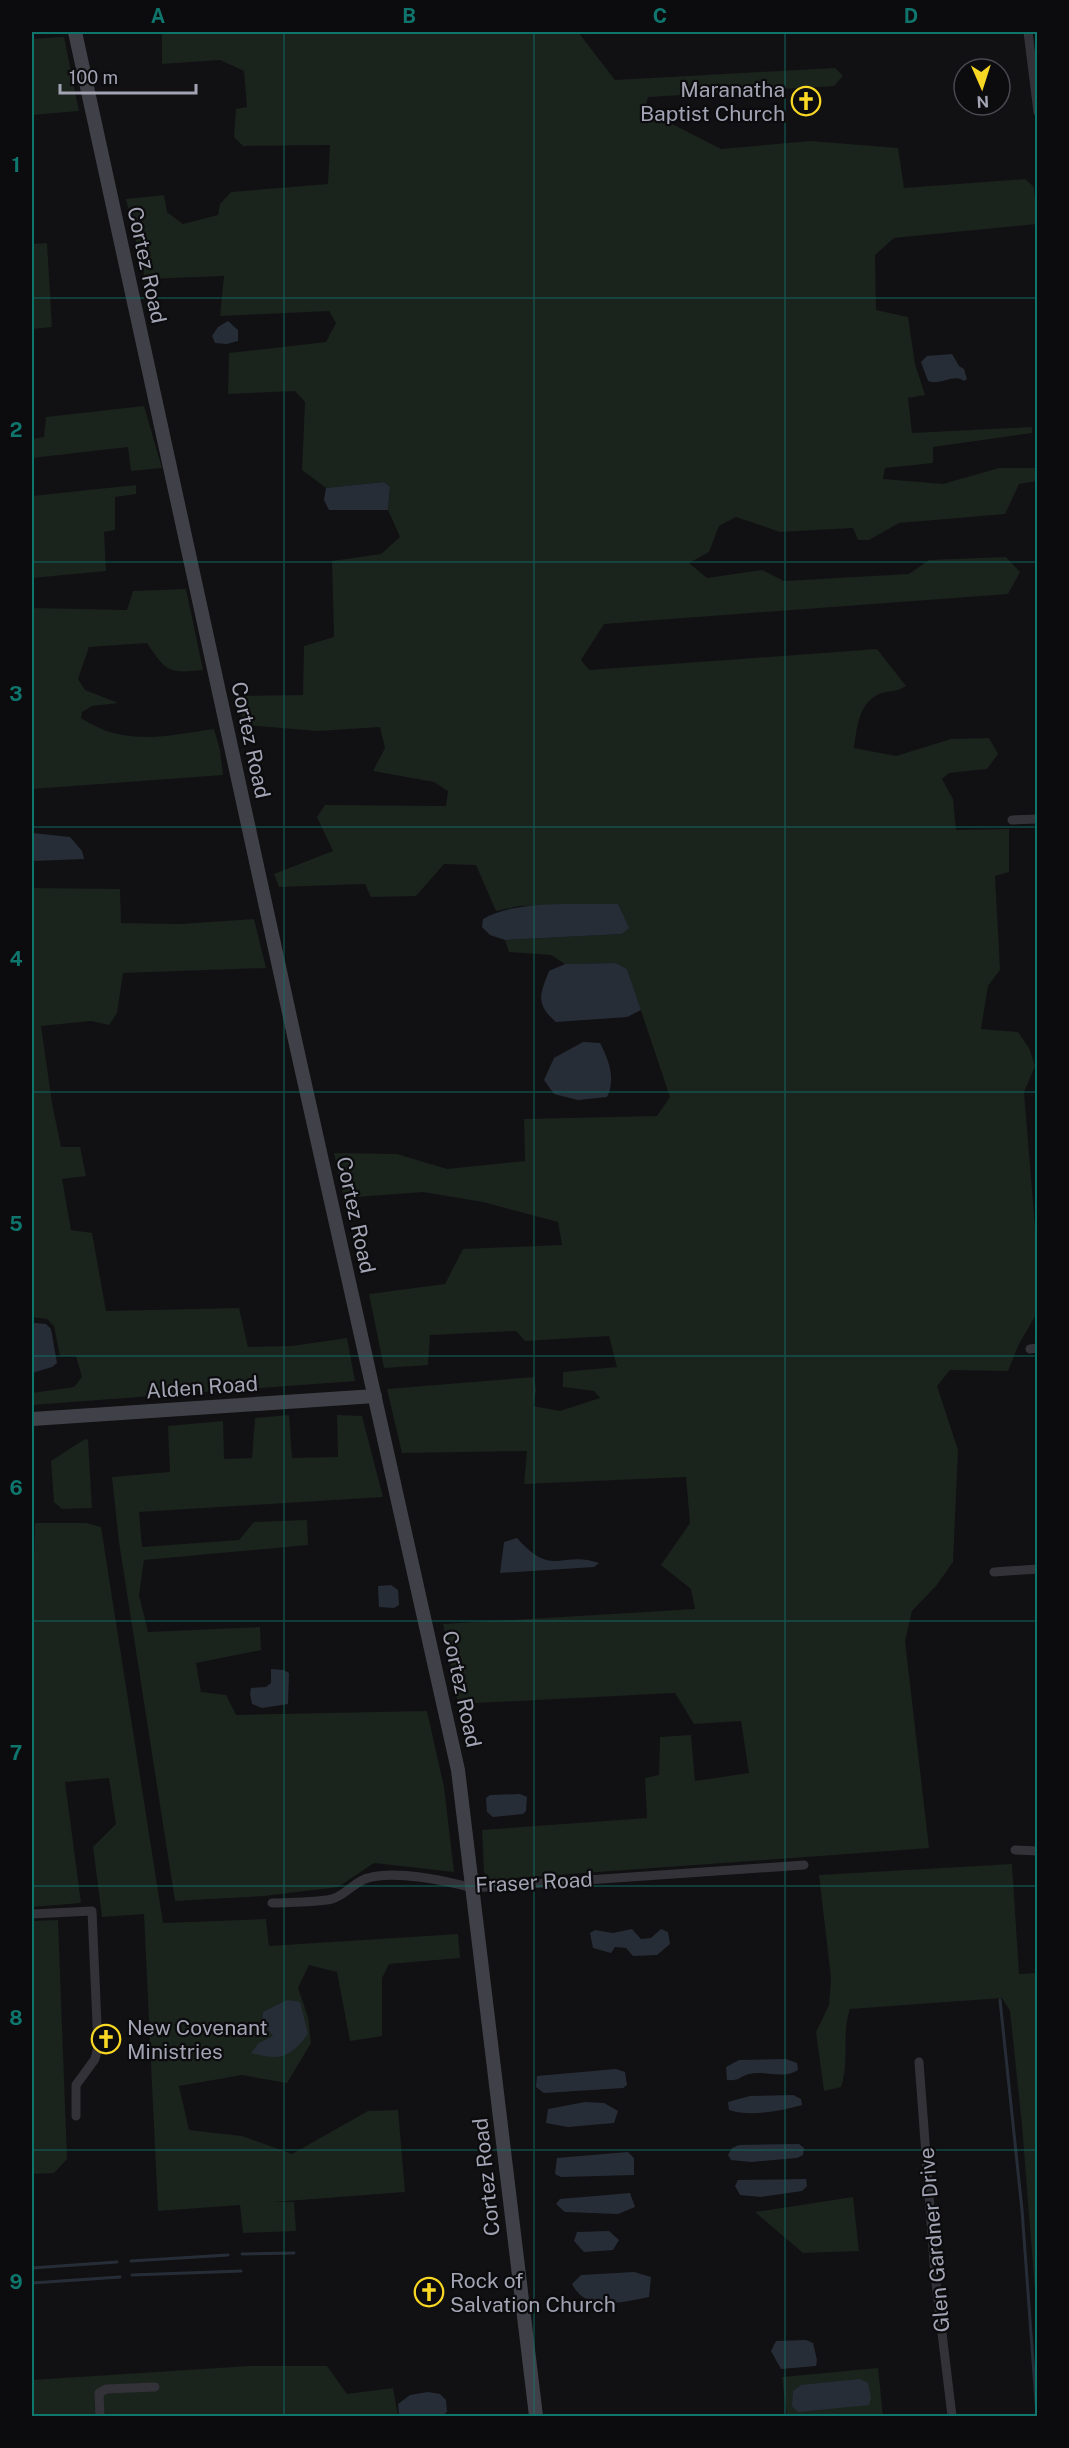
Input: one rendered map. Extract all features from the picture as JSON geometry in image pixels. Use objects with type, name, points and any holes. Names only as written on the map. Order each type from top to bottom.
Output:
[{"type":"street","name":"Cortez Road","points":[[75,32],[458,1770],[536,2416]]},
{"type":"street","points":[[1028,32],[1038,112]]},
{"type":"street","points":[[1012,820],[1038,819]]},
{"type":"street","name":"Alden Road","points":[[32,1419],[375,1396]]},
{"type":"street","points":[[994,1572],[1038,1569]]},
{"type":"street","points":[[1014,1850],[1038,1851]]},
{"type":"street","name":"Fraser Road","points":[[272,1903],[332,1899],[367,1878],[397,1876],[443,1881],[474,1888],[804,1864]]},
{"type":"street","points":[[32,1914],[92,1911],[98,2047],[95,2059],[76,2085],[76,2116]]},
{"type":"street","name":"Glen Gardner Drive","points":[[919,2062],[935,2275],[952,2416]]},
{"type":"street","points":[[100,2416],[99,2393],[106,2390],[155,2387]]},
{"type":"shaded area","points":[[162,32],[578,32],[615,80],[835,68],[843,76],[834,86],[648,97],[645,110],[721,149],[810,141],[898,148],[904,188],[1025,179],[1034,187],[1037,224],[894,238],[875,255],[876,310],[908,317],[915,364],[925,395],[908,398],[912,433],[1032,427],[1032,433],[933,447],[933,463],[885,468],[883,479],[943,484],[999,468],[1037,468],[1037,481],[1019,484],[1005,514],[899,523],[869,540],[858,540],[853,528],[780,532],[736,517],[719,526],[709,552],[689,563],[707,578],[762,570],[784,581],[909,574],[929,560],[1006,557],[1020,572],[1008,594],[604,624],[581,660],[589,670],[877,649],[906,686],[872,698],[860,717],[854,748],[896,756],[951,739],[989,738],[998,754],[987,769],[949,773],[942,779],[953,799],[956,830],[1009,829],[1009,872],[995,876],[1000,970],[988,986],[981,1029],[1018,1032],[1029,1048],[1035,1066],[1024,1092],[1037,1252],[1037,1313],[1019,1344],[1008,1371],[950,1370],[937,1386],[958,1450],[953,1562],[936,1586],[912,1611],[905,1641],[929,1848],[489,1880],[484,1872],[482,1830],[647,1818],[645,1778],[659,1775],[660,1737],[691,1735],[695,1781],[749,1773],[741,1721],[694,1724],[675,1693],[458,1704],[443,1624],[695,1609],[691,1589],[661,1565],[690,1523],[686,1477],[524,1484],[527,1451],[402,1453],[387,1389],[534,1377],[536,1390],[533,1406],[560,1411],[600,1398],[594,1391],[563,1387],[563,1372],[617,1367],[609,1336],[525,1341],[516,1331],[430,1335],[428,1365],[384,1368],[369,1294],[445,1284],[463,1249],[562,1245],[558,1222],[483,1202],[423,1192],[344,1198],[334,1153],[397,1154],[447,1169],[525,1161],[524,1119],[657,1116],[670,1097],[627,969],[616,963],[565,964],[551,955],[509,952],[505,940],[622,934],[618,904],[519,906],[496,911],[476,865],[444,864],[416,896],[371,897],[365,884],[279,887],[274,874],[333,851],[317,817],[325,805],[446,806],[448,791],[434,782],[373,771],[385,748],[380,727],[318,731],[244,725],[237,696],[303,695],[304,646],[334,637],[332,561],[381,554],[400,537],[388,510],[390,487],[384,482],[326,488],[302,470],[305,402],[295,391],[228,394],[229,353],[326,342],[336,323],[329,311],[220,316],[224,276],[145,279],[126,199],[164,195],[167,212],[183,224],[218,215],[220,204],[231,192],[328,184],[330,145],[243,146],[234,137],[236,109],[247,107],[244,71],[220,60],[162,64]]},
{"type":"shaded area","points":[[64,37],[79,111],[32,115],[32,39]]},
{"type":"shaded area","points":[[47,243],[52,327],[32,329],[32,244]]},
{"type":"shaded area","points":[[228,321],[238,330],[238,341],[227,344],[215,343],[212,336],[218,327]]},
{"type":"shaded area","points":[[952,354],[959,366],[964,369],[967,379],[964,381],[956,378],[938,382],[928,381],[921,362],[927,356]]},
{"type":"shaded area","points":[[144,406],[162,468],[131,471],[128,447],[32,458],[32,439],[44,437],[46,417]]},
{"type":"shaded area","points":[[384,482],[390,487],[388,510],[329,510],[324,500],[326,488]]},
{"type":"shaded area","points":[[136,485],[136,494],[115,497],[115,530],[104,532],[106,571],[32,578],[32,496]]},
{"type":"shaded area","points":[[186,589],[203,670],[175,671],[159,660],[147,643],[89,647],[78,679],[85,690],[118,703],[92,706],[82,712],[81,718],[113,733],[129,736],[162,736],[214,729],[220,750],[223,775],[32,789],[32,608],[127,610],[133,591]]},
{"type":"shaded area","points":[[32,833],[70,837],[82,851],[84,859],[33,861]]},
{"type":"shaded area","points":[[32,888],[120,889],[121,923],[181,924],[254,919],[266,968],[123,973],[117,1013],[109,1025],[91,1021],[41,1026],[61,1147],[80,1147],[86,1176],[62,1179],[71,1230],[92,1233],[106,1311],[239,1308],[248,1347],[292,1346],[347,1338],[355,1381],[32,1405],[32,1393],[74,1387],[82,1377],[76,1356],[60,1356],[54,1326],[47,1319],[32,1317]]},
{"type":"shaded area","points":[[548,904],[618,904],[629,928],[622,934],[505,940],[490,935],[482,927],[483,919],[513,908]]},
{"type":"shaded area","points":[[616,963],[627,969],[641,1010],[627,1017],[556,1022],[549,1016],[541,998],[549,971],[565,964]]},
{"type":"shaded area","points":[[583,1042],[600,1043],[609,1063],[611,1084],[607,1097],[578,1100],[554,1094],[544,1080],[554,1058]]},
{"type":"shaded area","points":[[32,1324],[46,1324],[51,1329],[57,1363],[52,1367],[32,1373]]},
{"type":"shaded area","points":[[289,1415],[292,1458],[338,1457],[337,1415],[362,1416],[383,1497],[139,1512],[142,1547],[239,1540],[254,1522],[307,1520],[308,1545],[144,1560],[139,1595],[148,1632],[260,1627],[261,1650],[196,1663],[201,1692],[226,1695],[236,1715],[427,1711],[444,1787],[454,1872],[374,1863],[338,1887],[264,1896],[175,1901],[119,1542],[112,1477],[170,1472],[168,1426],[223,1421],[224,1459],[252,1458],[255,1418]]},
{"type":"shaded area","points":[[85,1439],[88,1440],[92,1508],[62,1509],[54,1502],[51,1461]]},
{"type":"shaded area","points":[[35,1523],[86,1523],[101,1527],[163,1923],[266,1919],[269,1946],[458,1934],[460,1958],[389,1964],[382,1978],[382,2036],[350,2041],[337,1972],[309,1965],[298,1988],[308,2017],[311,2043],[287,2083],[242,2075],[179,2086],[189,2130],[242,2136],[292,2154],[368,2111],[398,2110],[405,2192],[274,2202],[294,2202],[296,2231],[243,2233],[240,2205],[158,2211],[144,1914],[102,1917],[93,1847],[116,1824],[109,1778],[65,1782],[81,1903],[32,1907],[32,1595]]},
{"type":"shaded area","points":[[517,1538],[529,1550],[549,1561],[575,1559],[599,1563],[594,1567],[500,1573],[504,1542]]},
{"type":"shaded area","points":[[391,1585],[398,1590],[399,1605],[394,1608],[379,1607],[378,1586]]},
{"type":"shaded area","points":[[271,1669],[289,1673],[288,1704],[262,1708],[252,1704],[251,1688],[266,1687],[271,1683]]},
{"type":"shaded area","points":[[520,1794],[527,1797],[526,1811],[523,1814],[493,1817],[487,1812],[486,1798],[490,1795]]},
{"type":"shaded area","points":[[1012,1864],[1019,1974],[1037,1973],[1037,2316],[1022,2125],[1010,2011],[1002,1998],[850,2009],[847,2018],[845,2067],[841,2087],[824,2091],[816,2032],[829,2005],[831,1978],[819,1875]]},
{"type":"shaded area","points":[[58,1920],[67,2159],[54,2173],[32,2174],[32,1921]]},
{"type":"shaded area","points":[[632,1929],[641,1939],[651,1938],[661,1929],[668,1932],[670,1944],[657,1955],[633,1956],[626,1948],[615,1947],[611,1953],[593,1948],[590,1933],[595,1930],[613,1933]]},
{"type":"shaded area","points":[[287,2000],[300,2002],[308,2034],[302,2042],[283,2056],[269,2057],[251,2053],[259,2043],[273,2036],[262,2022],[263,2012]]},
{"type":"shaded area","points":[[786,2059],[797,2063],[798,2070],[780,2075],[755,2073],[727,2080],[726,2067],[739,2060]]},
{"type":"shaded area","points":[[616,2069],[625,2072],[627,2085],[623,2088],[544,2093],[536,2087],[537,2076]]},
{"type":"shaded area","points":[[793,2095],[801,2099],[802,2105],[756,2113],[729,2110],[728,2102],[750,2096]]},
{"type":"shaded area","points":[[585,2102],[604,2103],[618,2111],[614,2123],[568,2127],[546,2123],[548,2109]]},
{"type":"shaded area","points":[[799,2144],[804,2148],[803,2155],[797,2158],[751,2162],[731,2160],[728,2155],[732,2148],[739,2145]]},
{"type":"shaded area","points":[[628,2152],[634,2158],[634,2175],[561,2177],[555,2174],[557,2158]]},
{"type":"shaded area","points":[[806,2179],[807,2186],[802,2191],[761,2197],[740,2195],[735,2186],[738,2180]]},
{"type":"shaded area","points":[[630,2193],[635,2207],[618,2214],[565,2212],[556,2204],[560,2199]]},
{"type":"shaded area","points":[[853,2197],[859,2251],[803,2253],[755,2212]]},
{"type":"shaded area","points":[[609,2231],[619,2240],[613,2250],[584,2252],[574,2241],[577,2232]]},
{"type":"shaded area","points":[[634,2272],[651,2277],[649,2297],[617,2303],[596,2302],[578,2293],[572,2284],[581,2275]]},
{"type":"shaded area","points":[[806,2340],[813,2343],[816,2366],[781,2369],[771,2351],[776,2341]]},
{"type":"shaded area","points":[[249,2366],[327,2366],[347,2394],[393,2388],[398,2416],[32,2416],[32,2380]]},
{"type":"shaded area","points":[[878,2368],[883,2416],[787,2416],[782,2377]]},
{"type":"shaded area","points":[[860,2379],[868,2383],[871,2398],[869,2405],[798,2412],[792,2406],[793,2391],[801,2385]]},
{"type":"shaded area","points":[[428,2392],[440,2394],[446,2400],[447,2412],[442,2416],[399,2416],[398,2404],[410,2395]]},
{"type":"waterway","points":[[1000,2000],[1022,2210],[1037,2416]]},
{"type":"waterway","points":[[242,2254],[294,2253]]},
{"type":"waterway","points":[[131,2261],[228,2255]]},
{"type":"waterway","points":[[32,2268],[117,2262]]},
{"type":"waterway","points":[[132,2275],[241,2271]]},
{"type":"waterway","points":[[32,2283],[120,2277]]},
{"type":"place","name":"Maranatha Baptist Church","points":[[806,101]]},
{"type":"place","name":"New Covenant Ministries","points":[[106,2039]]},
{"type":"place","name":"Rock of Salvation Church","points":[[429,2292]]}]
